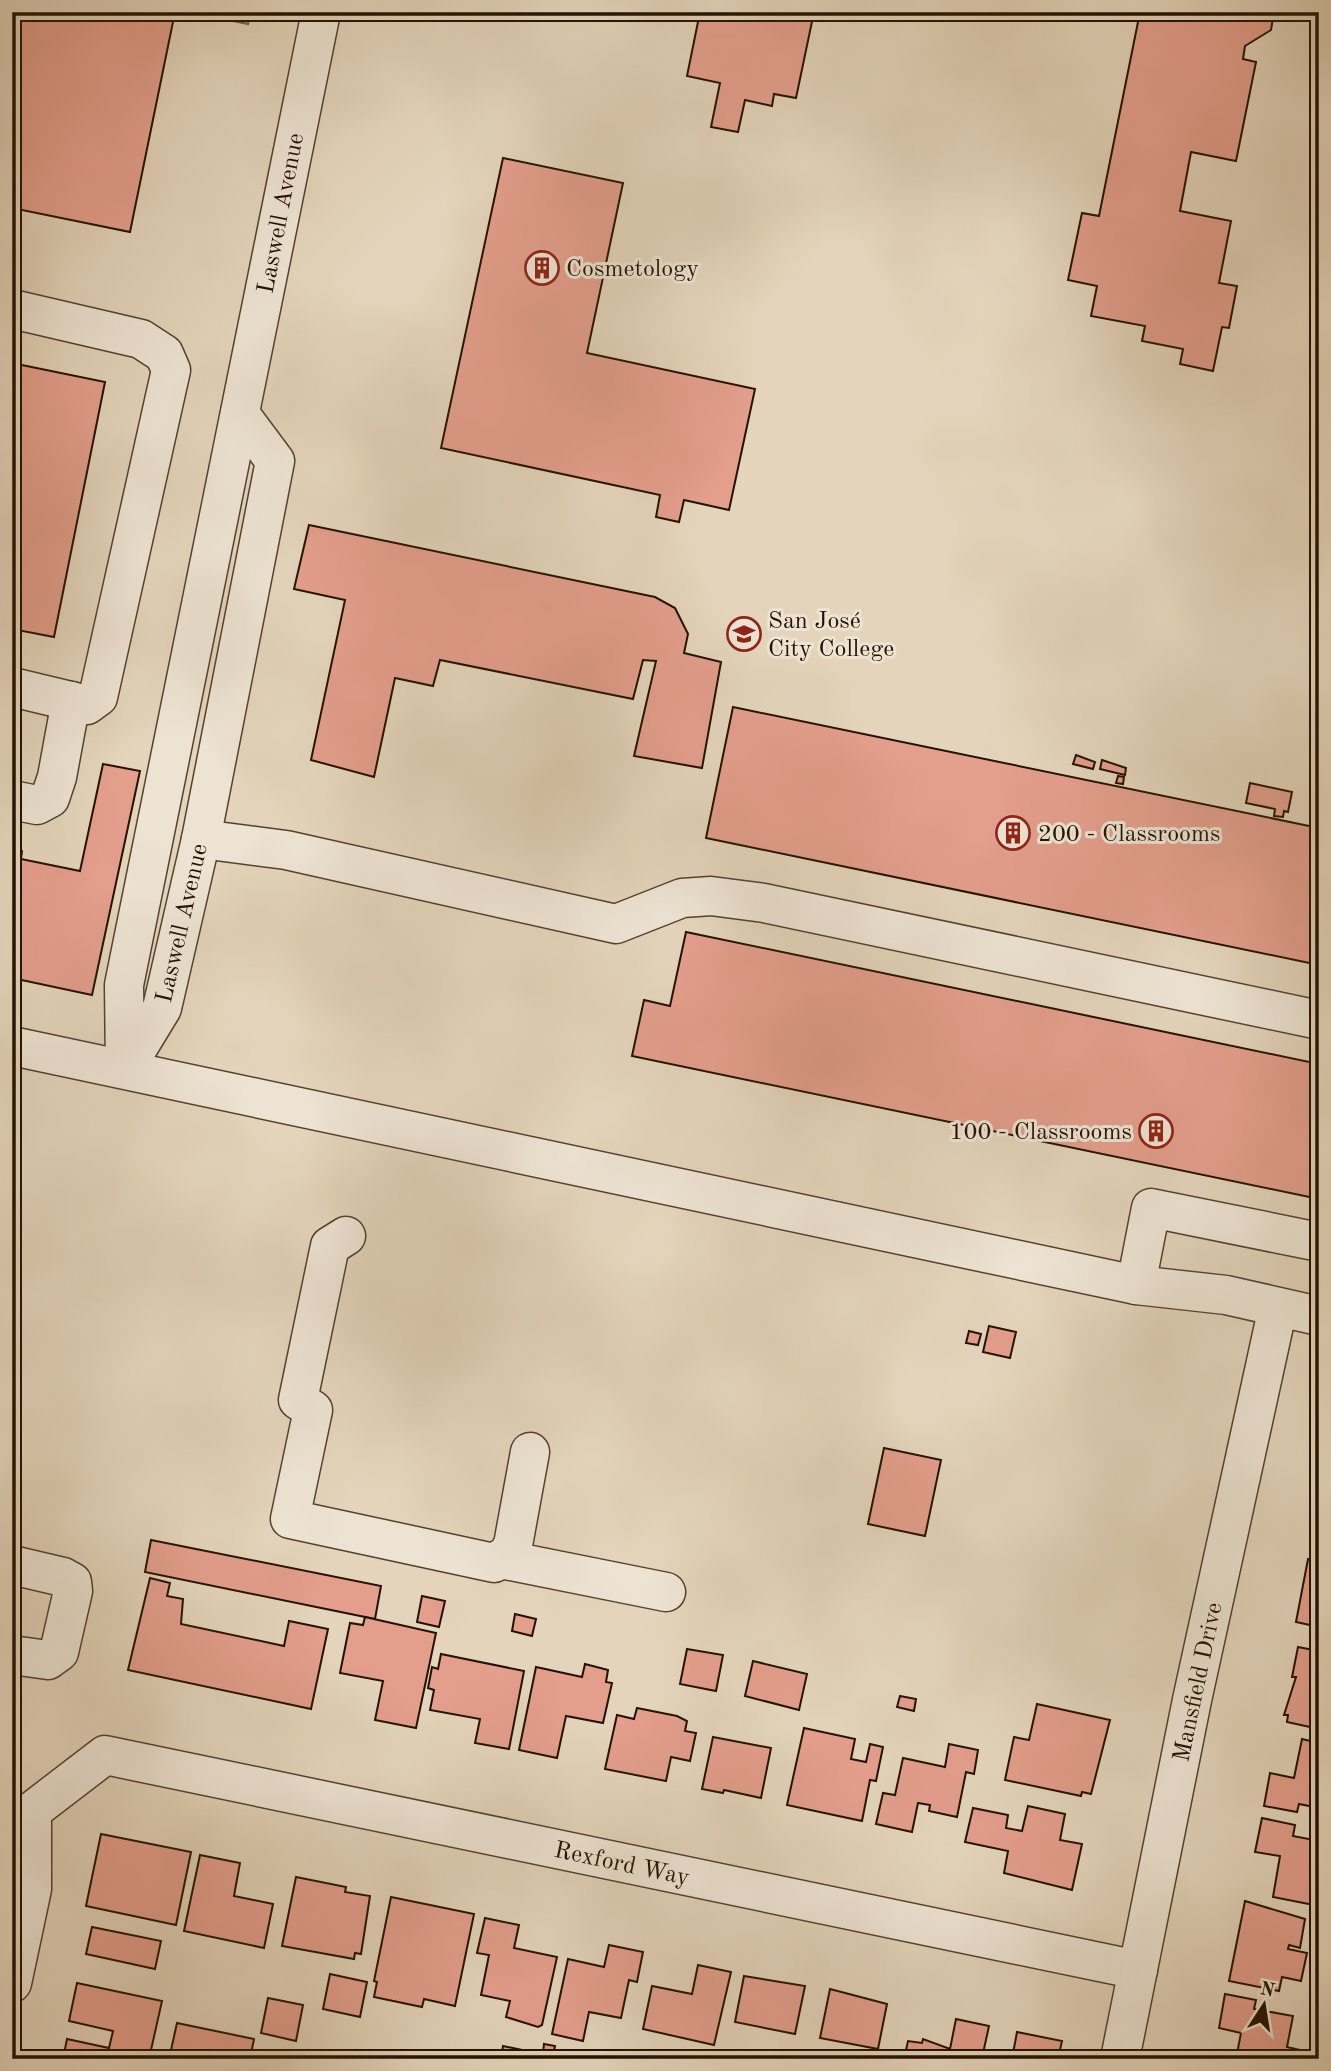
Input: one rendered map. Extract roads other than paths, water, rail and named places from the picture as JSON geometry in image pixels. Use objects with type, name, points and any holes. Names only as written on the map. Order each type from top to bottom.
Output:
[{"type":"street","name":"Laswell Avenue","points":[[125,1069],[124,985],[321,12]]},
{"type":"street","points":[[12,309],[141,339],[164,354],[171,370],[98,697],[87,705],[12,687]]},
{"type":"street","name":"Laswell Avenue","points":[[125,1069],[162,1008],[201,839],[275,461],[240,414]]},
{"type":"street","points":[[12,800],[37,805],[50,798],[57,777],[71,701]]},
{"type":"street","points":[[201,839],[286,850],[616,924],[682,898],[711,896],[764,903],[1319,1020]]},
{"type":"street","points":[[12,1046],[1136,1285],[1226,1295],[1319,1316]]},
{"type":"street","points":[[1136,1285],[1151,1208],[1319,1242]]},
{"type":"street","points":[[346,1236],[330,1246],[298,1400],[313,1410],[290,1519],[494,1563],[507,1555],[513,1545],[530,1452]]},
{"type":"street","name":"Mansfield Drive","points":[[1119,2059],[1192,1700],[1278,1307]]},
{"type":"street","points":[[501,1559],[666,1592]]},
{"type":"street","points":[[12,1565],[64,1577],[72,1582],[73,1591],[59,1652],[48,1660],[12,1655]]},
{"type":"street","name":"Rexford Way","points":[[12,1983],[32,1889],[32,1811],[105,1755],[1138,1970]]},
{"type":"place","name":"Cosmetology","points":[[542,268]]},
{"type":"place","name":"San José City College","points":[[744,634]]},
{"type":"place","name":"200 - Classrooms","points":[[1013,833]]},
{"type":"place","name":"100 - Classrooms","points":[[1156,1131]]}]
